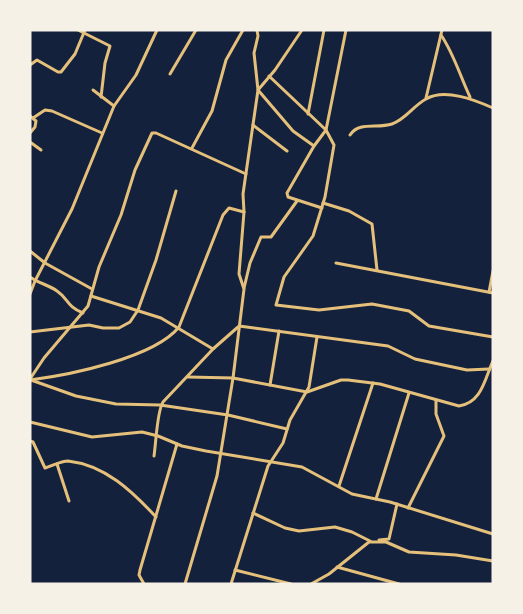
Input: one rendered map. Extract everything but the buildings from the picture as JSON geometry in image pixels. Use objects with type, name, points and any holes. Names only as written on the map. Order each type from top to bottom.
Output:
[{"type":"street","points":[[78,30],[110,46],[105,63],[101,97]]},
{"type":"street","points":[[30,294],[72,209],[114,106],[136,75],[156,31],[151,30]]},
{"type":"street","points":[[170,74],[196,30]]},
{"type":"street","points":[[192,148],[212,111],[226,60],[243,30]]},
{"type":"street","points":[[244,289],[239,274],[244,212],[243,194],[258,90],[254,52],[257,30]]},
{"type":"street","points":[[258,90],[302,30]]},
{"type":"street","points":[[308,114],[324,30]]},
{"type":"street","points":[[322,208],[297,201],[288,197],[287,193],[292,180],[326,130],[346,30]]},
{"type":"street","points":[[30,65],[37,60],[61,72],[75,54],[85,32]]},
{"type":"street","points":[[441,32],[450,47],[459,75],[470,97]]},
{"type":"street","points":[[426,99],[441,32]]},
{"type":"street","points":[[269,76],[326,130],[334,145],[322,208],[311,239],[284,277],[276,305],[319,310],[372,304],[409,311],[429,326],[493,337]]},
{"type":"street","points":[[93,90],[114,106]]},
{"type":"street","points":[[258,90],[293,131],[314,146]]},
{"type":"street","points":[[350,135],[354,128],[360,126],[381,127],[394,123],[426,99],[440,95],[470,97],[493,108]]},
{"type":"street","points":[[30,133],[36,124],[32,117],[45,110],[102,133]]},
{"type":"street","points":[[253,125],[287,152]]},
{"type":"street","points":[[30,380],[83,313],[121,215],[135,170],[151,135],[156,133],[246,174]]},
{"type":"street","points":[[30,142],[41,150]]},
{"type":"street","points":[[30,332],[89,325],[103,328],[125,326],[138,310],[156,260],[176,191]]},
{"type":"street","points":[[185,584],[222,453],[244,289],[250,263],[261,237],[271,237],[297,201]]},
{"type":"street","points":[[323,203],[349,211],[372,224],[377,271]]},
{"type":"street","points":[[30,380],[60,375],[133,355],[173,334],[179,327],[223,215],[229,208],[244,212]]},
{"type":"street","points":[[30,251],[45,263],[92,289]]},
{"type":"street","points":[[336,263],[491,293],[493,271]]},
{"type":"street","points":[[30,277],[56,290],[69,306],[83,313]]},
{"type":"street","points":[[91,296],[161,318],[213,349]]},
{"type":"street","points":[[154,456],[160,405],[213,349],[239,326],[388,346],[415,359],[467,370],[489,369]]},
{"type":"street","points":[[270,385],[279,331]]},
{"type":"street","points":[[231,584],[270,460],[283,443],[294,412],[307,392],[317,337]]},
{"type":"street","points":[[188,377],[233,378],[307,392],[341,380],[373,383],[459,406],[469,403],[480,395],[493,361]]},
{"type":"street","points":[[30,380],[76,396],[116,404],[160,405],[228,415],[287,429]]},
{"type":"street","points":[[339,486],[373,383]]},
{"type":"street","points":[[376,499],[409,393]]},
{"type":"street","points":[[408,508],[444,436],[436,414],[436,400]]},
{"type":"street","points":[[30,422],[92,438],[142,432],[158,435],[177,444],[302,467],[352,494],[397,504],[493,534]]},
{"type":"street","points":[[30,441],[33,442],[45,468],[66,461],[99,469],[130,490],[156,516]]},
{"type":"street","points":[[144,584],[140,570],[177,444]]},
{"type":"street","points":[[57,464],[69,501]]},
{"type":"street","points":[[310,584],[316,582],[369,542],[389,539],[397,504]]},
{"type":"street","points":[[253,513],[285,528],[299,531],[335,527],[352,532],[369,542],[386,542],[409,552],[456,555],[493,561]]},
{"type":"street","points":[[337,567],[399,584]]},
{"type":"street","points":[[235,570],[291,584]]}]
